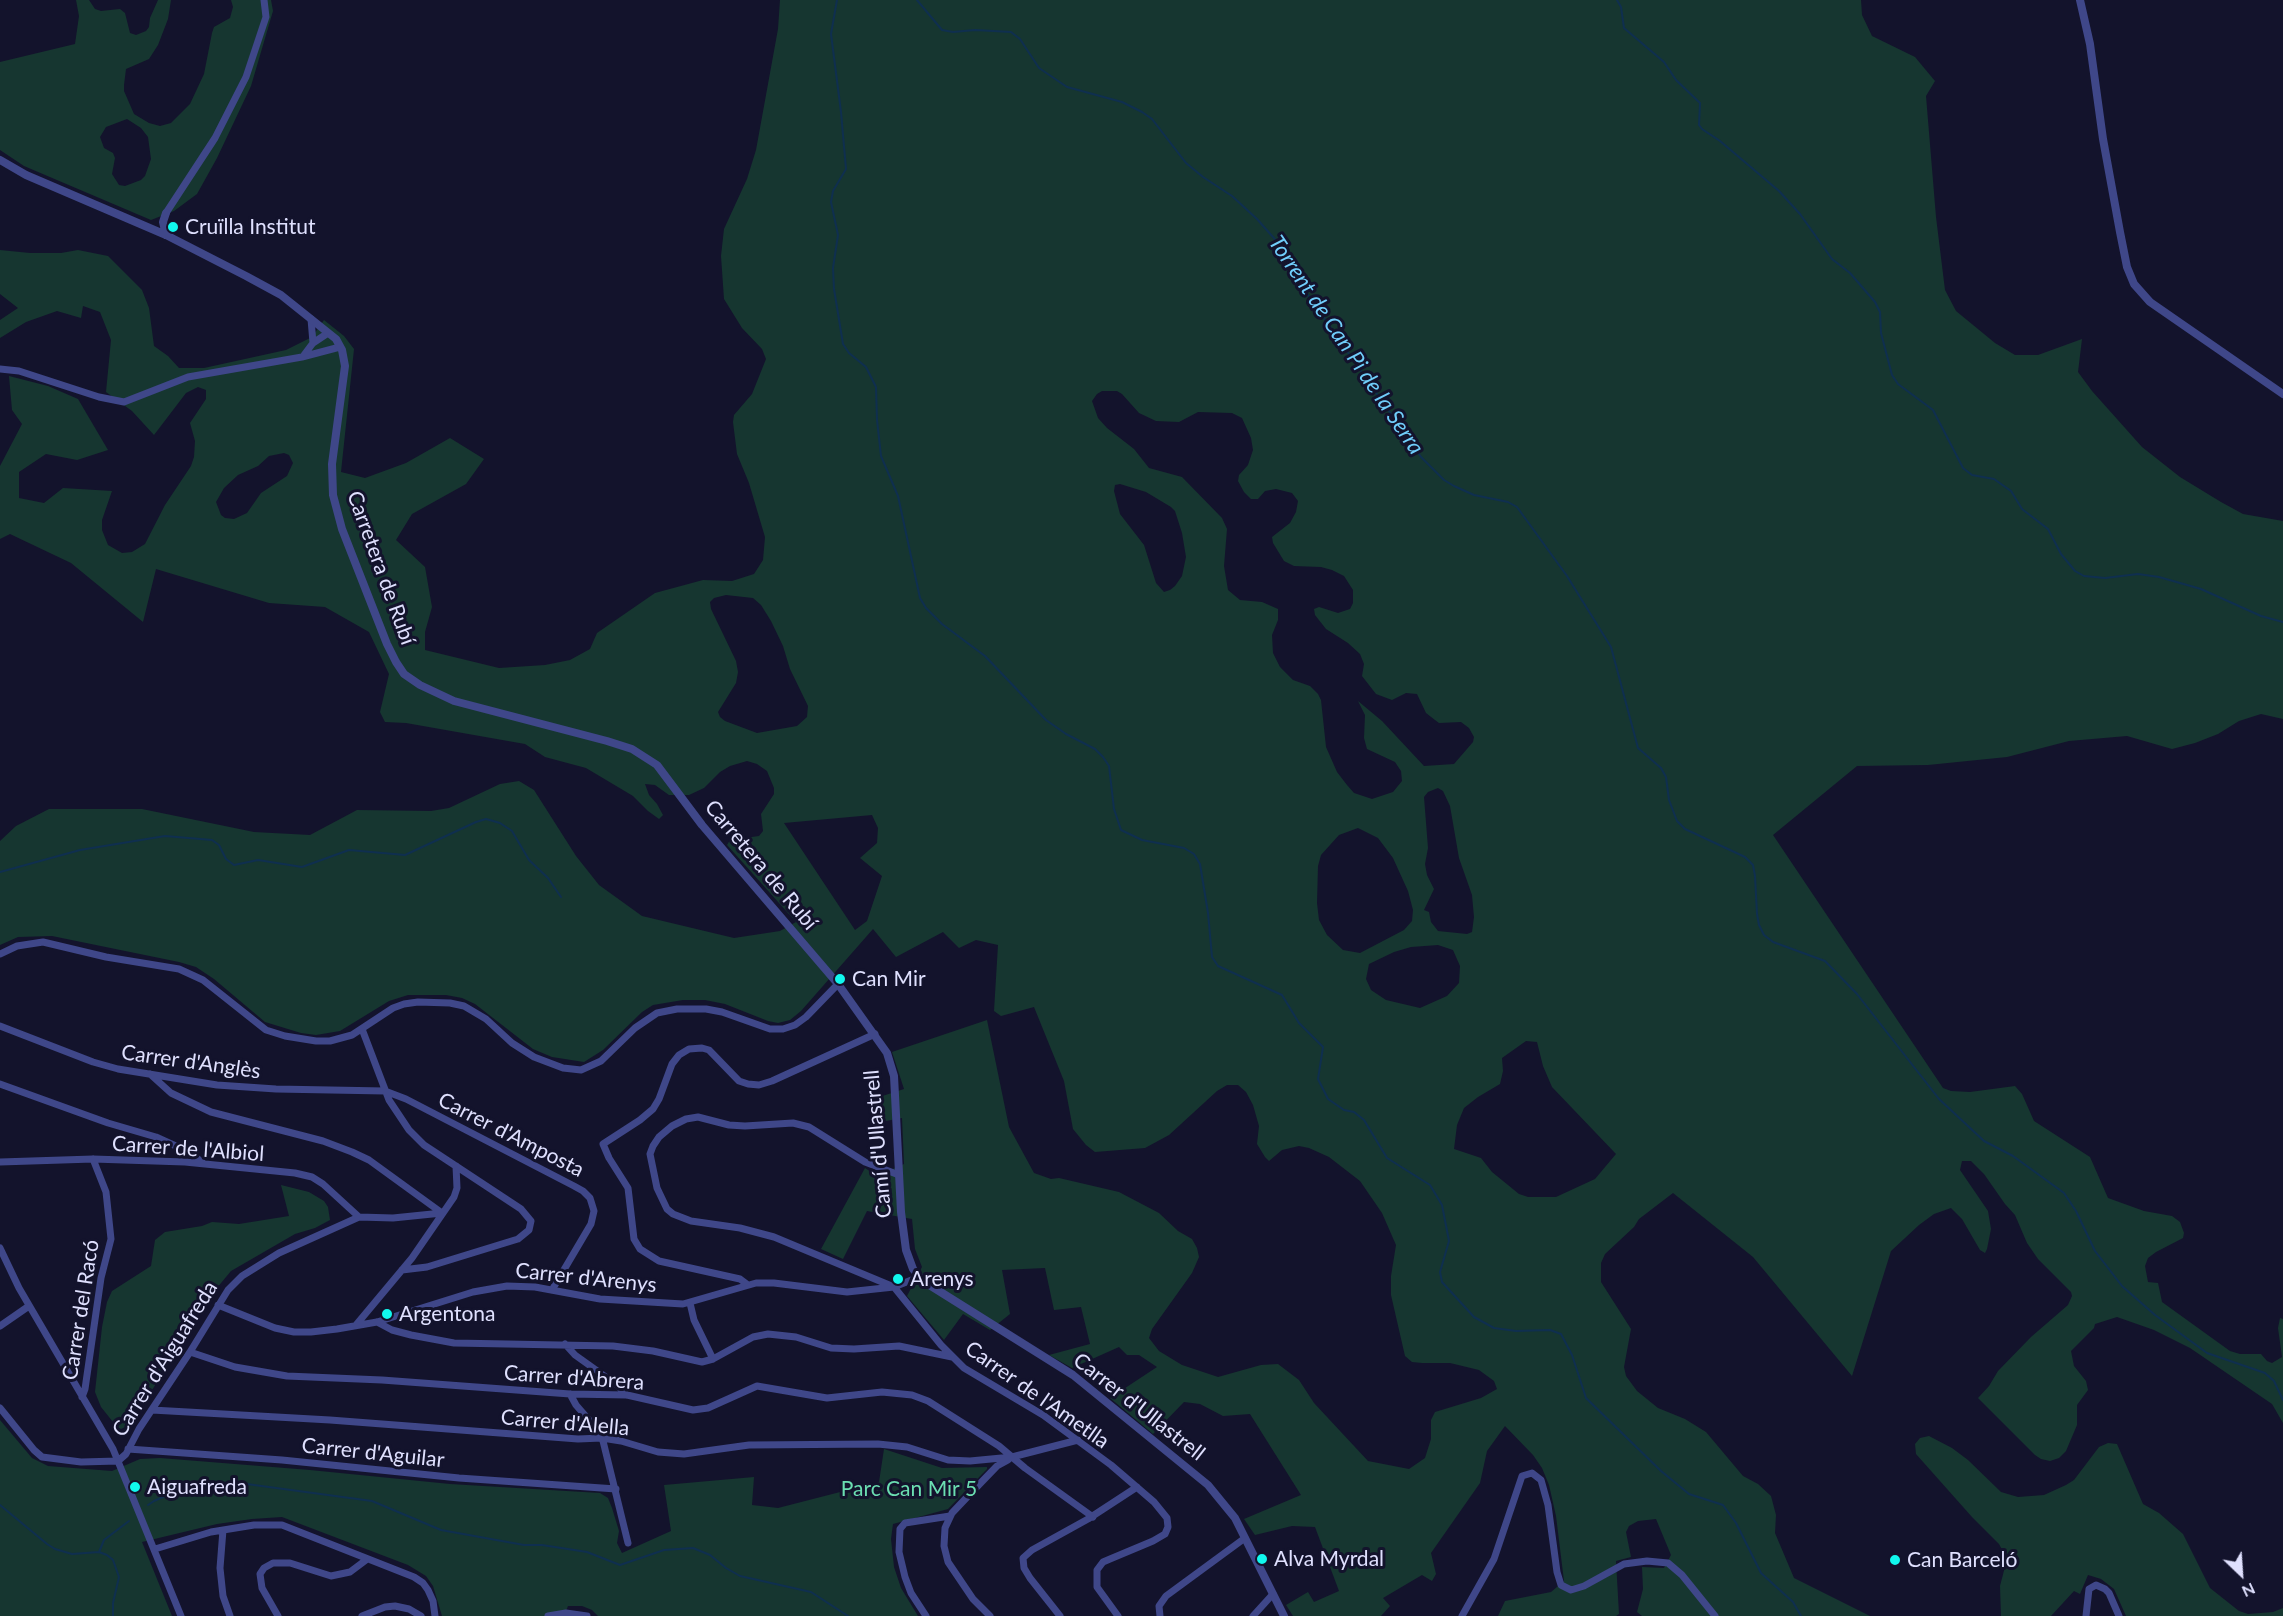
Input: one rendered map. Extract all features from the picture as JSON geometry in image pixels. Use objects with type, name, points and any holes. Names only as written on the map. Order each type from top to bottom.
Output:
[{"type":"street","points":[[150,228],[166,213],[215,138],[246,77],[266,17],[264,0]]},
{"type":"street","points":[[2080,0],[2090,44],[2120,232],[2127,267],[2134,284],[2150,302],[2283,394]]},
{"type":"street","name":"Carretera de Rubí","points":[[0,160],[26,175],[166,235],[281,295],[331,335],[340,347],[345,366],[332,464],[333,495],[342,529],[387,644],[404,674],[420,685],[454,701],[607,741],[632,749],[657,765],[702,825],[838,984]]},
{"type":"street","points":[[166,213],[163,222],[166,235]]},
{"type":"street","points":[[310,319],[316,341],[321,346],[329,346]]},
{"type":"street","points":[[302,357],[316,341],[331,335]]},
{"type":"street","points":[[318,353],[329,346],[331,335]]},
{"type":"street","points":[[0,369],[19,371],[99,397],[124,402],[188,377],[302,357],[340,347]]},
{"type":"street","points":[[0,954],[17,946],[43,942],[106,957],[179,969],[203,981],[266,1030],[291,1037],[330,1041],[344,1038],[362,1029],[393,1008],[404,1004],[450,1003],[464,1006],[486,1019],[512,1042],[534,1057],[563,1068],[580,1070],[601,1061],[635,1028],[657,1013],[677,1009],[706,1009],[722,1012],[770,1029],[783,1029],[795,1025],[806,1017],[838,984]]},
{"type":"street","name":"Camí d'Ullastrell","points":[[838,984],[887,1053],[894,1076],[899,1175],[906,1250],[913,1269],[919,1277]]},
{"type":"street","name":"Carrer d'Anglès","points":[[0,1026],[103,1065],[206,1084],[241,1088],[385,1091]]},
{"type":"street","points":[[362,1029],[385,1091],[392,1106],[409,1130],[424,1145],[521,1209],[530,1220],[529,1230],[518,1239],[427,1267],[402,1270]]},
{"type":"street","points":[[748,1285],[740,1279],[666,1264],[640,1250],[634,1239],[628,1188],[603,1144],[631,1127],[653,1109],[672,1064],[679,1055],[689,1050],[702,1047],[710,1050],[739,1081],[759,1085],[875,1034]]},
{"type":"street","points":[[150,1074],[171,1093],[211,1112],[334,1144],[369,1160],[442,1213]]},
{"type":"street","points":[[0,1084],[108,1123],[156,1137],[180,1147],[203,1162]]},
{"type":"street","name":"Carrer d'Amposta","points":[[385,1091],[406,1099],[587,1194],[593,1207],[591,1224],[552,1290]]},
{"type":"street","points":[[894,1287],[774,1237],[740,1228],[691,1221],[673,1214],[667,1209],[657,1188],[650,1154],[652,1146],[659,1137],[672,1126],[686,1119],[698,1118],[745,1126],[793,1122],[809,1126],[866,1162],[899,1175]]},
{"type":"street","name":"Carrer de l'Albiol","points":[[0,1162],[93,1159],[203,1162],[238,1168],[295,1173],[312,1177],[359,1217]]},
{"type":"street","name":"Carrer del Racó","points":[[82,1397],[86,1389],[101,1278],[111,1239],[106,1192],[93,1159]]},
{"type":"street","points":[[356,1326],[402,1270],[442,1213],[457,1188],[456,1166]]},
{"type":"street","name":"Carrer d'Aiguafreda","points":[[118,1461],[128,1449],[218,1305],[232,1285],[250,1270],[359,1217],[393,1218],[442,1213]]},
{"type":"street","points":[[0,1248],[28,1306],[118,1461],[181,1616]]},
{"type":"street","name":"Carrer d'Arenys","points":[[218,1305],[262,1324],[294,1332],[329,1331],[376,1322],[484,1289],[516,1286],[615,1300],[690,1303],[748,1285],[774,1283],[847,1292],[894,1287],[919,1277]]},
{"type":"street","name":"Carrer d'Ullastrell","points":[[919,1277],[1073,1376],[1208,1485],[1229,1509],[1284,1616]]},
{"type":"street","name":"Carrer de l'Ametlla","points":[[894,1287],[952,1357],[964,1368],[1034,1409],[1078,1440],[1137,1487],[1164,1514],[1168,1527],[1162,1537],[1103,1562],[1097,1570],[1097,1587],[1118,1616]]},
{"type":"street","points":[[690,1303],[694,1320],[713,1359]]},
{"type":"street","points":[[0,1326],[28,1306]]},
{"type":"street","points":[[376,1322],[392,1330],[454,1343],[565,1344],[641,1349],[698,1362],[713,1359],[746,1341],[768,1334],[796,1337],[831,1348],[899,1346],[952,1357]]},
{"type":"street","points":[[565,1344],[575,1355],[617,1385],[627,1395]]},
{"type":"street","name":"Carrer d'Abrera","points":[[190,1352],[234,1367],[280,1375],[570,1394],[627,1395],[700,1410],[757,1386],[827,1398],[882,1392],[912,1395],[928,1401],[971,1427],[1093,1517]]},
{"type":"street","points":[[570,1394],[602,1438],[628,1543]]},
{"type":"street","points":[[0,1408],[42,1457],[81,1462],[118,1461]]},
{"type":"street","name":"Carrer d'Alella","points":[[152,1410],[330,1420],[567,1438],[602,1438],[658,1452],[684,1454],[749,1445],[878,1444],[907,1448],[948,1460],[970,1461],[1012,1457],[1078,1440]]},
{"type":"street","name":"Carrer d'Aguilar","points":[[128,1449],[616,1489]]},
{"type":"street","points":[[990,1616],[973,1599],[948,1562],[944,1536],[950,1516],[997,1466],[1012,1457]]},
{"type":"street","points":[[1462,1616],[1494,1559],[1522,1476],[1532,1473],[1541,1480],[1548,1505],[1560,1585],[1571,1590],[1624,1564],[1647,1561],[1668,1563],[1682,1575],[1715,1616]]},
{"type":"street","points":[[1059,1616],[1030,1578],[1024,1568],[1023,1558],[1032,1550],[1093,1517],[1137,1487]]},
{"type":"street","points":[[926,1616],[904,1577],[899,1552],[900,1529],[905,1523],[950,1516]]},
{"type":"street","points":[[155,1550],[194,1536],[222,1530],[264,1524],[282,1525],[366,1560],[389,1566],[423,1583],[433,1600],[435,1616]]},
{"type":"street","points":[[222,1530],[220,1568],[223,1596],[230,1616]]},
{"type":"street","points":[[1160,1616],[1159,1606],[1166,1596],[1245,1538]]},
{"type":"street","points":[[278,1616],[262,1588],[260,1574],[264,1568],[273,1563],[290,1563],[331,1576],[350,1572],[366,1560]]},
{"type":"street","points":[[2086,1616],[2089,1589],[2096,1585],[2109,1593],[2119,1616]]},
{"type":"street","points":[[1253,1616],[1273,1594]]},
{"type":"street","points":[[362,1616],[385,1607],[395,1606],[409,1609],[421,1616]]},
{"type":"street","points":[[548,1616],[566,1612],[587,1616]]},
{"type":"green space","points":[[76,0],[89,0],[95,9],[101,11],[120,9],[125,13],[130,33],[136,35],[146,31],[149,27],[150,18],[158,0],[171,0],[168,19],[158,45],[149,59],[126,69],[124,85],[124,91],[134,114],[149,123],[160,126],[171,123],[190,104],[204,74],[214,27],[230,18],[233,7],[231,0],[271,0],[273,11],[251,86],[197,194],[174,211],[151,220],[24,166],[0,150],[0,62],[75,44],[79,16]],"holes":[[[127,119],[141,128],[148,137],[151,159],[145,176],[125,186],[119,185],[112,174],[115,158],[113,153],[104,148],[100,137],[106,127]]]},
{"type":"green space","points":[[780,0],[1861,0],[1862,15],[1872,36],[1915,57],[1935,81],[1926,96],[1936,217],[1945,290],[1956,311],[1995,343],[2015,355],[2038,355],[2082,339],[2078,372],[2142,447],[2180,477],[2243,514],[2283,521],[2283,719],[2261,714],[2239,721],[2218,734],[2172,749],[2127,736],[2069,741],[2007,757],[1928,765],[1857,766],[1773,835],[1943,1088],[1970,1092],[2015,1086],[2022,1094],[2034,1121],[2090,1157],[2108,1198],[2144,1211],[2172,1216],[2180,1222],[2184,1233],[2183,1238],[2156,1252],[2148,1258],[2145,1266],[2148,1282],[2158,1283],[2162,1302],[2230,1351],[2240,1354],[2261,1354],[2272,1363],[2282,1357],[2278,1328],[2280,1318],[2283,1319],[2283,1423],[2272,1404],[2190,1348],[2154,1330],[2117,1317],[2095,1324],[2094,1328],[2071,1351],[2074,1366],[2086,1381],[2088,1390],[2077,1405],[2077,1425],[2066,1451],[2059,1458],[2050,1461],[2035,1455],[1978,1398],[1998,1371],[2031,1337],[2068,1305],[2072,1296],[2071,1292],[2038,1259],[2027,1243],[2015,1215],[1984,1174],[1971,1161],[1962,1161],[1960,1170],[1988,1211],[1991,1229],[1985,1253],[1980,1250],[1962,1219],[1951,1208],[1934,1214],[1919,1225],[1891,1251],[1852,1376],[1753,1257],[1673,1193],[1639,1219],[1634,1227],[1605,1254],[1601,1263],[1601,1282],[1631,1329],[1624,1367],[1626,1376],[1637,1391],[1658,1408],[1685,1419],[1706,1432],[1743,1476],[1758,1484],[1771,1496],[1776,1515],[1775,1533],[1794,1578],[1870,1616],[1642,1616],[1637,1612],[1643,1589],[1642,1567],[1664,1568],[1671,1555],[1656,1519],[1638,1521],[1629,1526],[1626,1532],[1631,1557],[1616,1561],[1619,1614],[1616,1616],[1498,1616],[1505,1601],[1551,1592],[1564,1581],[1556,1516],[1549,1485],[1542,1468],[1533,1455],[1505,1426],[1487,1451],[1480,1483],[1431,1553],[1436,1574],[1432,1581],[1422,1575],[1383,1598],[1390,1606],[1381,1616],[1293,1616],[1286,1605],[1308,1592],[1314,1602],[1339,1591],[1315,1527],[1292,1526],[1255,1535],[1244,1519],[1301,1495],[1250,1414],[1223,1416],[1200,1404],[1184,1402],[1153,1434],[1110,1398],[1157,1367],[1139,1355],[1127,1355],[1119,1347],[1072,1368],[1049,1355],[1090,1344],[1081,1307],[1054,1310],[1045,1268],[1002,1270],[1010,1314],[990,1330],[963,1314],[944,1340],[907,1296],[922,1267],[915,1249],[912,1219],[867,1211],[843,1259],[821,1249],[865,1168],[877,1176],[904,1164],[902,1118],[875,1123],[867,1101],[904,1089],[892,1052],[987,1020],[1009,1127],[1034,1173],[1051,1179],[1059,1178],[1119,1192],[1159,1213],[1178,1231],[1192,1239],[1197,1248],[1199,1257],[1192,1273],[1152,1329],[1149,1338],[1159,1351],[1182,1365],[1218,1377],[1261,1365],[1278,1364],[1299,1380],[1314,1403],[1368,1461],[1409,1469],[1425,1458],[1431,1439],[1431,1420],[1435,1412],[1481,1398],[1497,1389],[1494,1381],[1479,1370],[1450,1363],[1412,1362],[1405,1356],[1391,1295],[1391,1276],[1396,1245],[1382,1213],[1360,1181],[1329,1157],[1299,1146],[1282,1150],[1269,1161],[1257,1144],[1259,1126],[1253,1105],[1246,1092],[1238,1085],[1227,1085],[1217,1091],[1169,1135],[1145,1148],[1095,1152],[1086,1145],[1073,1129],[1064,1081],[1034,1007],[1001,1016],[994,1011],[998,945],[976,940],[959,948],[943,932],[896,957],[873,929],[801,1011],[790,1020],[778,1023],[768,1021],[725,1004],[705,1000],[683,1000],[653,1005],[642,1012],[603,1050],[584,1062],[552,1057],[533,1049],[475,1004],[462,998],[446,995],[408,995],[389,1001],[340,1031],[316,1035],[265,1022],[214,979],[196,967],[179,962],[52,936],[18,937],[0,945],[0,841],[16,826],[49,809],[142,809],[254,832],[310,835],[357,810],[431,811],[449,808],[500,784],[519,781],[534,790],[576,856],[599,885],[642,916],[734,938],[780,931],[796,922],[727,845],[730,840],[759,836],[763,831],[761,814],[774,794],[774,788],[767,771],[757,764],[747,761],[730,766],[720,772],[704,788],[689,795],[669,795],[655,785],[645,784],[649,795],[663,815],[659,819],[633,796],[586,768],[545,757],[525,744],[406,723],[385,722],[380,712],[389,674],[369,632],[325,607],[269,603],[156,569],[143,622],[71,563],[10,534],[0,539],[0,466],[22,424],[12,410],[9,376],[48,386],[78,399],[108,450],[77,460],[46,454],[19,472],[19,498],[44,503],[63,488],[112,491],[102,520],[102,530],[108,545],[122,553],[132,552],[145,544],[165,505],[191,466],[194,457],[195,441],[190,423],[206,399],[206,390],[198,387],[186,393],[154,435],[132,411],[106,392],[111,340],[100,312],[83,306],[81,318],[57,311],[26,322],[0,338],[0,320],[18,308],[0,294],[0,250],[61,253],[78,250],[108,256],[142,290],[149,308],[154,346],[179,368],[204,368],[286,350],[312,337],[324,320],[344,336],[354,349],[341,472],[365,478],[406,463],[450,438],[484,459],[466,484],[412,514],[396,540],[425,567],[432,607],[425,632],[425,650],[499,668],[545,665],[570,660],[590,649],[597,633],[655,593],[703,580],[732,581],[754,574],[763,560],[765,537],[749,483],[737,454],[733,422],[734,415],[752,394],[766,359],[762,349],[742,328],[724,299],[721,256],[724,229],[747,179],[756,150],[778,29]],"holes":[[[1102,391],[1117,391],[1139,413],[1156,421],[1179,422],[1198,412],[1232,413],[1242,418],[1251,438],[1253,450],[1248,465],[1239,475],[1238,481],[1244,492],[1251,499],[1258,499],[1265,491],[1276,489],[1292,493],[1298,501],[1296,512],[1290,523],[1272,537],[1284,561],[1294,566],[1321,567],[1332,570],[1344,576],[1353,590],[1353,603],[1350,609],[1338,613],[1319,607],[1314,609],[1315,615],[1326,629],[1360,654],[1364,664],[1362,676],[1376,694],[1392,700],[1406,693],[1417,694],[1426,713],[1439,723],[1461,722],[1469,728],[1474,737],[1473,742],[1454,764],[1424,766],[1382,721],[1358,701],[1365,715],[1364,738],[1367,749],[1395,762],[1401,771],[1402,781],[1393,792],[1372,799],[1354,793],[1337,772],[1326,747],[1321,700],[1318,694],[1310,686],[1293,680],[1280,667],[1273,653],[1272,635],[1278,620],[1278,609],[1262,602],[1240,600],[1228,590],[1224,566],[1227,529],[1222,518],[1182,477],[1149,468],[1134,449],[1098,418],[1092,401]],[[284,453],[289,455],[293,463],[287,476],[261,493],[247,513],[234,519],[225,518],[221,515],[216,502],[224,488],[238,475],[258,466],[269,456]],[[1120,484],[1146,492],[1175,511],[1186,557],[1182,576],[1170,590],[1164,592],[1156,583],[1144,545],[1120,514],[1114,491],[1115,485]],[[726,595],[753,598],[761,605],[783,646],[790,669],[808,706],[807,717],[797,726],[757,733],[720,717],[718,712],[736,683],[738,672],[736,661],[711,609],[710,602],[714,598]],[[1438,788],[1443,791],[1450,806],[1459,858],[1472,895],[1474,917],[1472,932],[1467,934],[1438,931],[1431,922],[1429,912],[1424,910],[1434,889],[1427,875],[1425,864],[1428,848],[1424,797],[1428,792]],[[872,815],[878,828],[877,843],[860,858],[882,876],[867,921],[855,930],[784,823]],[[1358,828],[1378,838],[1393,858],[1408,891],[1413,910],[1412,921],[1404,930],[1360,953],[1343,950],[1327,935],[1319,920],[1318,866],[1321,855],[1339,835]],[[1438,945],[1453,950],[1460,966],[1459,983],[1447,996],[1420,1008],[1386,1000],[1371,990],[1366,979],[1369,964],[1411,947]],[[1526,1041],[1537,1042],[1543,1066],[1552,1087],[1616,1154],[1595,1179],[1556,1197],[1528,1197],[1519,1194],[1492,1172],[1481,1158],[1454,1149],[1457,1125],[1464,1108],[1500,1084],[1503,1071],[1502,1058]]]},
{"type":"green space","points":[[281,1185],[309,1192],[324,1201],[328,1207],[330,1220],[315,1228],[295,1234],[231,1271],[211,1295],[131,1424],[121,1429],[117,1427],[101,1407],[95,1392],[102,1327],[107,1302],[112,1291],[151,1266],[155,1240],[165,1232],[202,1226],[212,1222],[239,1224],[289,1216]]},
{"type":"green space","name":"Parc Can Mir 5","points":[[0,1420],[32,1458],[48,1466],[112,1471],[140,1459],[160,1458],[450,1484],[600,1493],[608,1498],[612,1508],[619,1531],[617,1543],[622,1553],[671,1531],[664,1485],[754,1477],[752,1505],[778,1508],[879,1482],[884,1449],[942,1468],[987,1467],[987,1469],[948,1509],[893,1524],[891,1539],[894,1567],[901,1588],[918,1616],[598,1616],[592,1610],[582,1606],[568,1606],[564,1616],[442,1616],[433,1586],[426,1576],[408,1565],[282,1517],[217,1524],[142,1542],[172,1616],[0,1616]]},
{"type":"green space","points":[[1929,1436],[1952,1448],[1968,1460],[2001,1492],[2018,1497],[2044,1495],[2066,1485],[2074,1480],[2099,1447],[2108,1443],[2117,1444],[2143,1504],[2159,1513],[2183,1534],[2210,1588],[2239,1611],[2248,1614],[2273,1612],[2283,1608],[2283,1616],[2126,1616],[2114,1589],[2101,1579],[2088,1575],[2080,1594],[2074,1591],[2051,1616],[2001,1616],[2000,1586],[2007,1559],[1999,1544],[1916,1454],[1915,1444],[1920,1438]]},
{"type":"waterway","points":[[837,0],[831,34],[846,169],[833,191],[831,202],[838,235],[833,268],[834,289],[843,344],[849,353],[866,367],[876,387],[881,456],[898,496],[920,598],[926,608],[942,624],[985,656],[1046,720],[1066,734],[1095,749],[1103,757],[1109,766],[1114,809],[1121,830],[1142,840],[1184,848],[1194,854],[1200,864],[1212,957],[1218,966],[1282,995],[1299,1023],[1323,1047],[1318,1079],[1328,1099],[1344,1110],[1354,1112],[1364,1120],[1387,1158],[1430,1185],[1442,1205],[1449,1241],[1440,1272],[1442,1282],[1474,1317],[1494,1328],[1516,1331],[1550,1330],[1561,1334],[1572,1355],[1586,1398],[1661,1471],[1689,1494],[1723,1505],[1736,1523],[1761,1573],[1793,1602],[1801,1616]]},
{"type":"waterway","name":"Torrent de Can Pi de la Serra","points":[[917,0],[942,30],[1011,32],[1020,39],[1039,68],[1067,87],[1122,102],[1142,112],[1152,119],[1186,163],[1232,196],[1257,219],[1280,245],[1294,275],[1421,457],[1444,480],[1454,486],[1474,495],[1508,502],[1517,507],[1567,576],[1611,647],[1638,748],[1661,768],[1666,777],[1669,800],[1677,821],[1685,829],[1745,857],[1753,865],[1757,914],[1764,935],[1773,942],[1825,961],[1857,994],[1939,1099],[1984,1141],[2013,1156],[2064,1193],[2076,1211],[2095,1251],[2122,1286],[2155,1315],[2207,1353],[2265,1373],[2274,1381],[2283,1400]]},
{"type":"waterway","points":[[1617,0],[1621,7],[1624,28],[1664,62],[1676,80],[1700,103],[1699,125],[1702,129],[1720,141],[1779,191],[1800,214],[1832,259],[1850,273],[1875,302],[1880,312],[1881,333],[1892,375],[1898,384],[1933,410],[1963,468],[1972,475],[1994,479],[2011,491],[2022,509],[2048,529],[2061,554],[2075,571],[2084,576],[2105,578],[2138,574],[2159,577],[2201,589],[2261,616],[2283,622]]},
{"type":"waterway","points":[[0,872],[80,850],[165,836],[212,840],[219,845],[226,859],[234,865],[258,860],[302,867],[349,850],[405,855],[486,819],[500,823],[512,831],[529,860],[548,878],[561,897]]},
{"type":"waterway","points":[[148,1505],[179,1490],[232,1482],[372,1501],[441,1530],[524,1545],[542,1545],[587,1552],[620,1565],[664,1550],[693,1548],[710,1555],[740,1576],[811,1592],[848,1616]]},
{"type":"waterway","points":[[0,1505],[55,1549],[72,1554],[99,1552],[113,1560],[119,1577],[113,1603],[113,1616]]},
{"type":"waterway","points":[[99,1552],[104,1540],[129,1521]]},
{"type":"place","name":"Cruïlla Institut","points":[[173,227]]},
{"type":"place","name":"Can Mir","points":[[840,979]]},
{"type":"place","name":"Arenys","points":[[898,1279]]},
{"type":"place","name":"Argentona","points":[[387,1314]]},
{"type":"place","name":"Aiguafreda","points":[[135,1487]]},
{"type":"place","name":"Alva Myrdal","points":[[1262,1559]]},
{"type":"place","name":"Can Barceló","points":[[1895,1560]]}]
